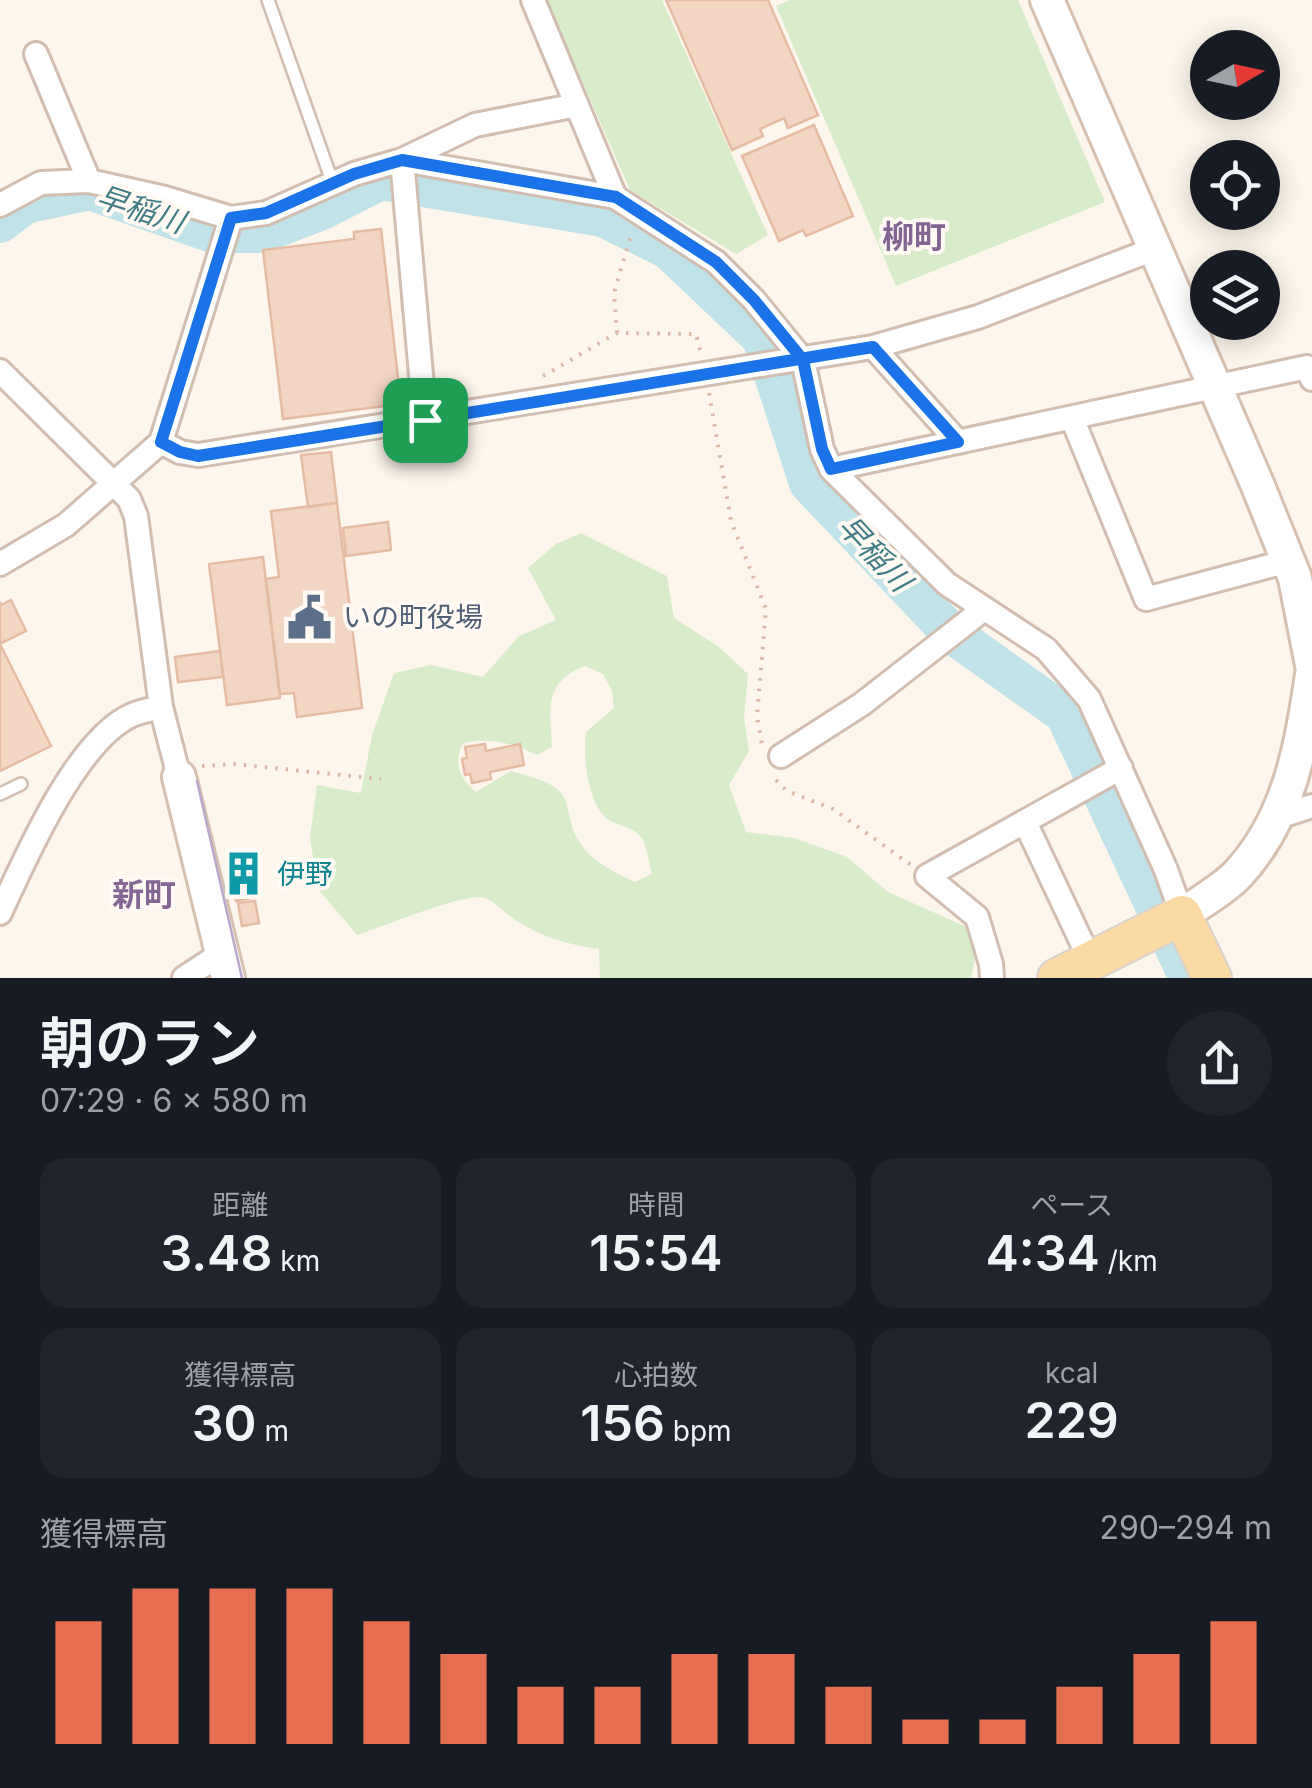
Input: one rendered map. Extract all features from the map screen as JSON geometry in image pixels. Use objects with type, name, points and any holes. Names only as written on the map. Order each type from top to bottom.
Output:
[{"type":"main road","points":[[1057,978],[1172,921],[1212,978]]},
{"type":"street","points":[[533,0],[616,197]]},
{"type":"street","points":[[1047,0],[1288,562],[1312,665]]},
{"type":"street","points":[[36,54],[89,181]]},
{"type":"street","points":[[0,205],[40,183],[89,181],[231,218],[266,213],[354,174],[402,160],[475,125],[577,105]]},
{"type":"street","points":[[402,160],[616,197],[716,262],[754,300],[803,360],[822,449],[831,469],[947,584],[1046,649],[1090,699],[1166,870],[1172,921],[1237,875],[1278,817],[1303,742],[1312,674]]},
{"type":"street","points":[[402,160],[425,420]]},
{"type":"street","points":[[0,564],[66,525],[161,442],[231,218]]},
{"type":"street","points":[[161,442],[198,456],[873,347],[978,317],[1154,250]]},
{"type":"street","points":[[873,347],[958,442]]},
{"type":"street","points":[[831,469],[1307,366],[1312,379]]},
{"type":"street","points":[[0,371],[116,483],[129,498],[136,516],[161,706],[229,971],[184,978]]},
{"type":"street","points":[[1072,418],[1146,599],[1288,562]]},
{"type":"street","points":[[773,762],[862,704],[984,609]]},
{"type":"street","points":[[0,913],[39,830],[103,737],[130,716],[161,706]]},
{"type":"street","points":[[992,978],[977,917],[926,876],[1122,768]]},
{"type":"street","points":[[1278,817],[1312,806]]},
{"type":"street","points":[[1024,822],[1091,962]]},
{"type":"lane","points":[[268,0],[333,184]]},
{"type":"lane","points":[[0,794],[21,784]]},
{"type":"path","points":[[617,333],[614,293],[638,211]]},
{"type":"path","points":[[534,381],[617,333],[696,334],[732,520],[766,609],[757,716],[773,762],[787,791],[833,809],[926,876]]},
{"type":"path","points":[[233,764],[381,779]]},
{"type":"green space","points":[[546,0],[662,0],[768,235],[736,254],[630,190]]},
{"type":"green space","points":[[790,0],[1018,0],[1105,202],[896,286],[776,6]]},
{"type":"green space","points":[[581,533],[667,576],[674,618],[719,647],[748,674],[744,717],[749,751],[729,785],[746,832],[794,838],[847,857],[888,892],[980,933],[971,978],[600,978],[599,949],[537,932],[485,898],[460,900],[357,935],[318,889],[310,838],[317,785],[361,793],[372,735],[394,673],[431,665],[483,677],[519,636],[556,620],[528,568],[556,544]],"holes":[[[585,666],[603,674],[612,691],[614,708],[586,732],[588,777],[594,800],[605,817],[636,832],[644,844],[652,874],[635,882],[585,850],[574,832],[564,798],[552,785],[511,771],[476,792],[462,776],[458,764],[463,743],[501,742],[537,755],[552,747],[550,709],[562,680]]]},
{"type":"building","points":[[666,0],[768,0],[818,115],[788,128],[784,118],[760,129],[763,136],[732,150]]},
{"type":"building","points":[[814,125],[853,216],[806,236],[803,230],[779,241],[742,156]]},
{"type":"building","points":[[381,229],[401,404],[283,419],[263,250],[354,239],[354,232]]},
{"type":"building","points":[[331,452],[337,503],[308,507],[301,455]]},
{"type":"building","points":[[337,503],[362,708],[297,717],[294,693],[280,694],[266,579],[279,577],[271,511]]},
{"type":"building","points":[[388,522],[391,550],[346,556],[343,528]]},
{"type":"building","points":[[263,557],[280,698],[227,705],[209,564]]},
{"type":"building","points":[[11,600],[26,631],[0,644],[0,602],[1,605]]},
{"type":"building","points":[[0,644],[51,746],[0,771]]},
{"type":"building","points":[[220,651],[223,677],[178,682],[175,657]]},
{"type":"building","points":[[485,744],[486,751],[520,744],[524,765],[490,772],[491,779],[472,783],[470,774],[465,775],[465,747]]},
{"type":"building","name":"伊野","points":[[253,857],[259,887],[249,889],[251,898],[236,901],[228,862]]},
{"type":"building","points":[[255,901],[259,923],[242,926],[238,903]]},
{"type":"waterway","name":"早稲川","points":[[0,223],[25,204],[90,190],[213,233],[262,233],[324,209],[381,180],[603,217],[668,249],[762,338],[809,483],[951,633],[1065,714],[1189,978]]},
{"type":"tram line","points":[[197,781],[242,978]]},
{"type":"place","name":"いの町役場","points":[[310,617]]},
{"type":"place","name":"伊野","points":[[244,874]]},
{"type":"district","name":"柳町","points":[[914,236]]},
{"type":"district","name":"新町","points":[[144,894]]},
{"type":"route","points":[[425,420],[198,456],[161,442],[231,218],[266,213],[354,174],[402,160],[616,197],[716,262],[754,300],[803,360],[822,449],[831,469],[958,442],[873,347],[803,360],[425,420]]}]
